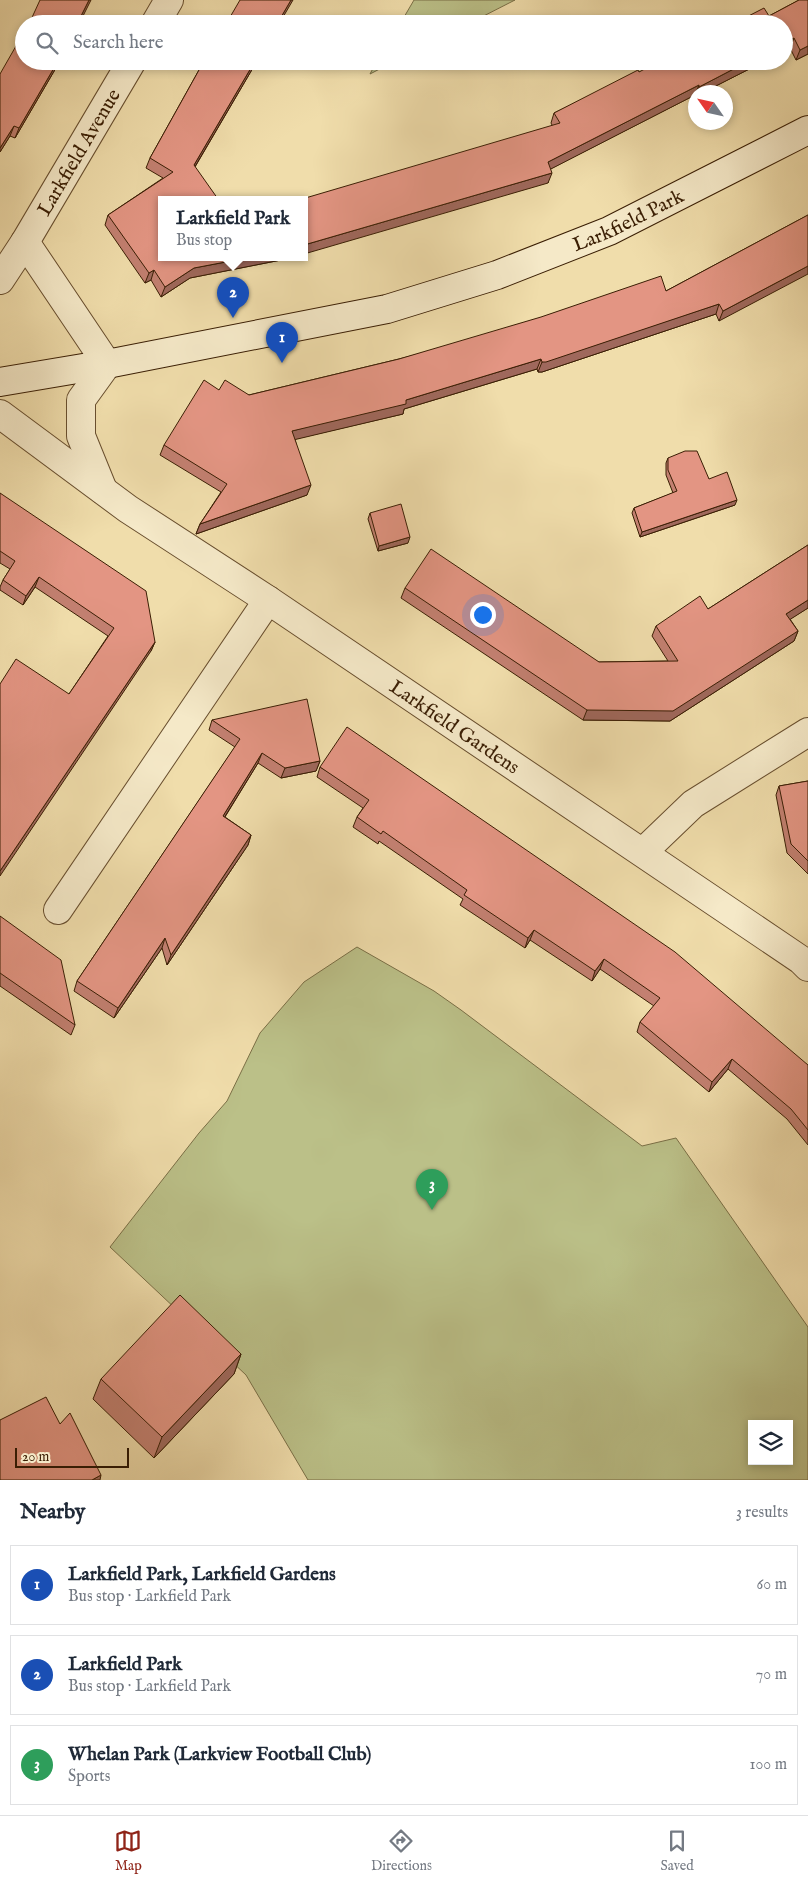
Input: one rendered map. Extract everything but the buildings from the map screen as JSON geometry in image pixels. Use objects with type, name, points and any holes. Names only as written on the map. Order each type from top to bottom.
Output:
[{"type":"street","points":[[160,15],[169,0]]},
{"type":"street","name":"Larkfield Avenue","points":[[0,280],[25,242],[127,70]]},
{"type":"street","name":"Larkfield Park","points":[[0,382],[107,364],[387,309],[497,275],[609,231],[808,130]]},
{"type":"street","points":[[25,242],[107,364],[81,400],[81,436],[103,490]]},
{"type":"street","name":"Larkfield Gardens","points":[[0,414],[103,490],[794,954],[808,967]]},
{"type":"street","points":[[58,910],[268,600]]},
{"type":"street","points":[[643,852],[693,804],[808,732]]},
{"type":"green space","points":[[414,0],[515,0],[486,15],[405,15]]},
{"type":"green space","points":[[357,947],[434,991],[642,1146],[676,1138],[808,1327],[808,1480],[308,1480],[246,1375],[110,1247],[199,1133],[227,1101],[260,1033],[304,982]]},
{"type":"place","name":"Larkfield Park","points":[[233,318]]},
{"type":"place","name":"Larkfield Park, Larkfield Gardens","points":[[282,363]]},
{"type":"place","name":"Whelan Park (Larkview Football Club)","points":[[432,1210]]}]
